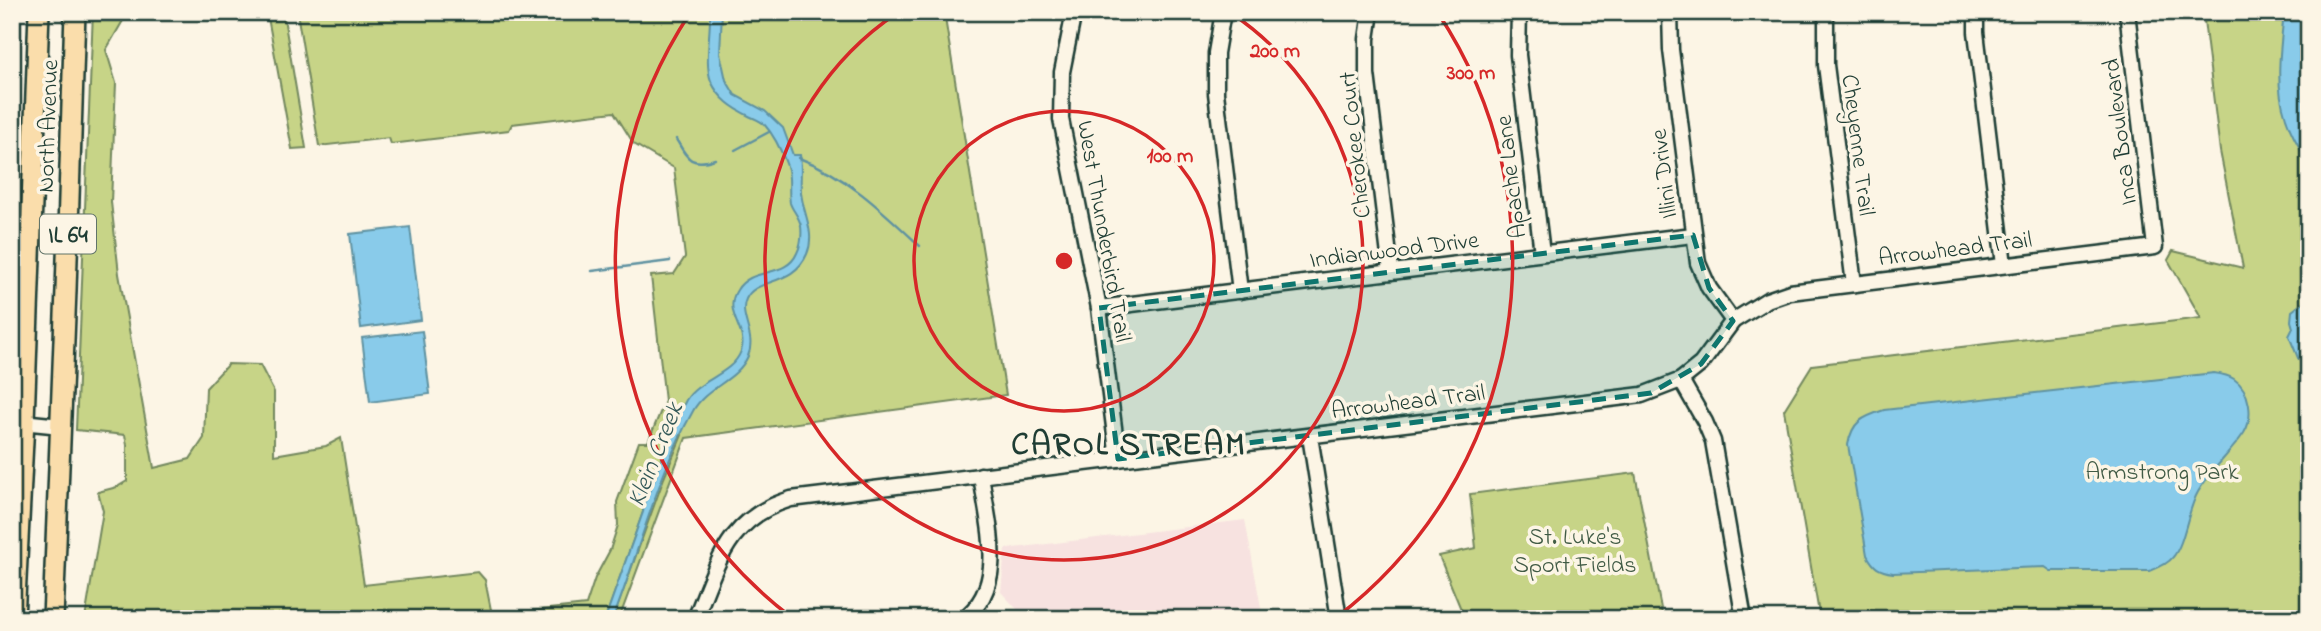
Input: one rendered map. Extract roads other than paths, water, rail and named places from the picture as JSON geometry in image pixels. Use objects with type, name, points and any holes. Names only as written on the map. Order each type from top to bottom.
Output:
[{"type":"main road","name":"North Avenue","points":[[14,619],[18,421],[39,12]]},
{"type":"main road","name":"North Avenue","points":[[53,619],[75,12]]},
{"type":"street","name":"West Thunderbird Trail","points":[[1074,12],[1062,72],[1061,119],[1099,309],[1118,459]]},
{"type":"street","points":[[1223,12],[1216,53],[1216,93],[1240,291]]},
{"type":"street","name":"Cherokee Court","points":[[1371,12],[1367,38],[1367,74],[1391,272]]},
{"type":"street","name":"Apache Lane","points":[[1519,12],[1518,55],[1542,253]]},
{"type":"street","name":"Illini Drive","points":[[1670,12],[1671,50],[1693,235],[1703,277],[1733,321]]},
{"type":"street","name":"Cheyenne Trail","points":[[1826,12],[1826,65],[1854,284]]},
{"type":"street","points":[[1976,12],[1976,33],[2004,265]]},
{"type":"street","name":"Inca Boulevard","points":[[2127,12],[2155,247]]},
{"type":"street","name":"Indianwood Drive","points":[[1099,309],[1693,235]]},
{"type":"street","name":"Arrowhead Trail","points":[[695,619],[717,564],[733,535],[765,508],[791,499],[1642,395],[1681,380],[1701,365],[1733,321],[1767,300],[1790,292],[2155,247]]},
{"type":"street","points":[[1681,380],[1713,442],[1744,619]]},
{"type":"street","points":[[18,421],[61,426]]},
{"type":"street","points":[[1310,436],[1339,619]]},
{"type":"street","points":[[963,619],[974,611],[989,581],[992,566],[981,475]]},
{"type":"water","points":[[710,12],[722,12],[720,53],[726,80],[735,95],[765,111],[783,128],[793,155],[800,155],[801,192],[810,231],[809,246],[801,265],[793,272],[758,287],[746,299],[744,312],[750,341],[748,356],[737,372],[706,396],[693,411],[659,486],[613,619],[605,619],[643,512],[645,500],[636,498],[634,492],[650,490],[686,400],[699,387],[730,366],[741,351],[742,336],[732,306],[737,290],[751,278],[777,270],[792,261],[800,243],[801,226],[790,203],[788,171],[771,133],[764,124],[727,102],[711,81],[708,57]]},
{"type":"water","points":[[2284,12],[2309,12],[2309,162],[2288,125],[2280,90]]},
{"type":"water","points":[[410,227],[421,320],[361,328],[350,234]]},
{"type":"water","points":[[2309,298],[2309,371],[2298,358],[2289,336],[2293,328],[2292,311]]},
{"type":"water","points":[[422,331],[430,394],[370,402],[362,338]]},
{"type":"water","points":[[2214,373],[2232,378],[2244,390],[2249,404],[2247,427],[2198,492],[2177,551],[2163,566],[2150,571],[2051,571],[2045,567],[1893,573],[1877,568],[1867,555],[1848,445],[1852,430],[1864,418],[1884,410]]},
{"type":"waterway","points":[[735,150],[769,132]]},
{"type":"waterway","points":[[676,139],[690,159],[700,162],[715,159]]},
{"type":"waterway","points":[[799,158],[848,184],[920,246]]},
{"type":"waterway","points":[[592,271],[670,261]]},
{"type":"district","name":"CAROL STREAM","points":[[1129,443]]},
{"type":"water label","name":"Klein Creek","points":[[654,454]]},
{"type":"park label","name":"Armstrong Park","points":[[2162,471]]},
{"type":"park label","name":"St. Luke's Sport Fields","points":[[1575,550]]}]
